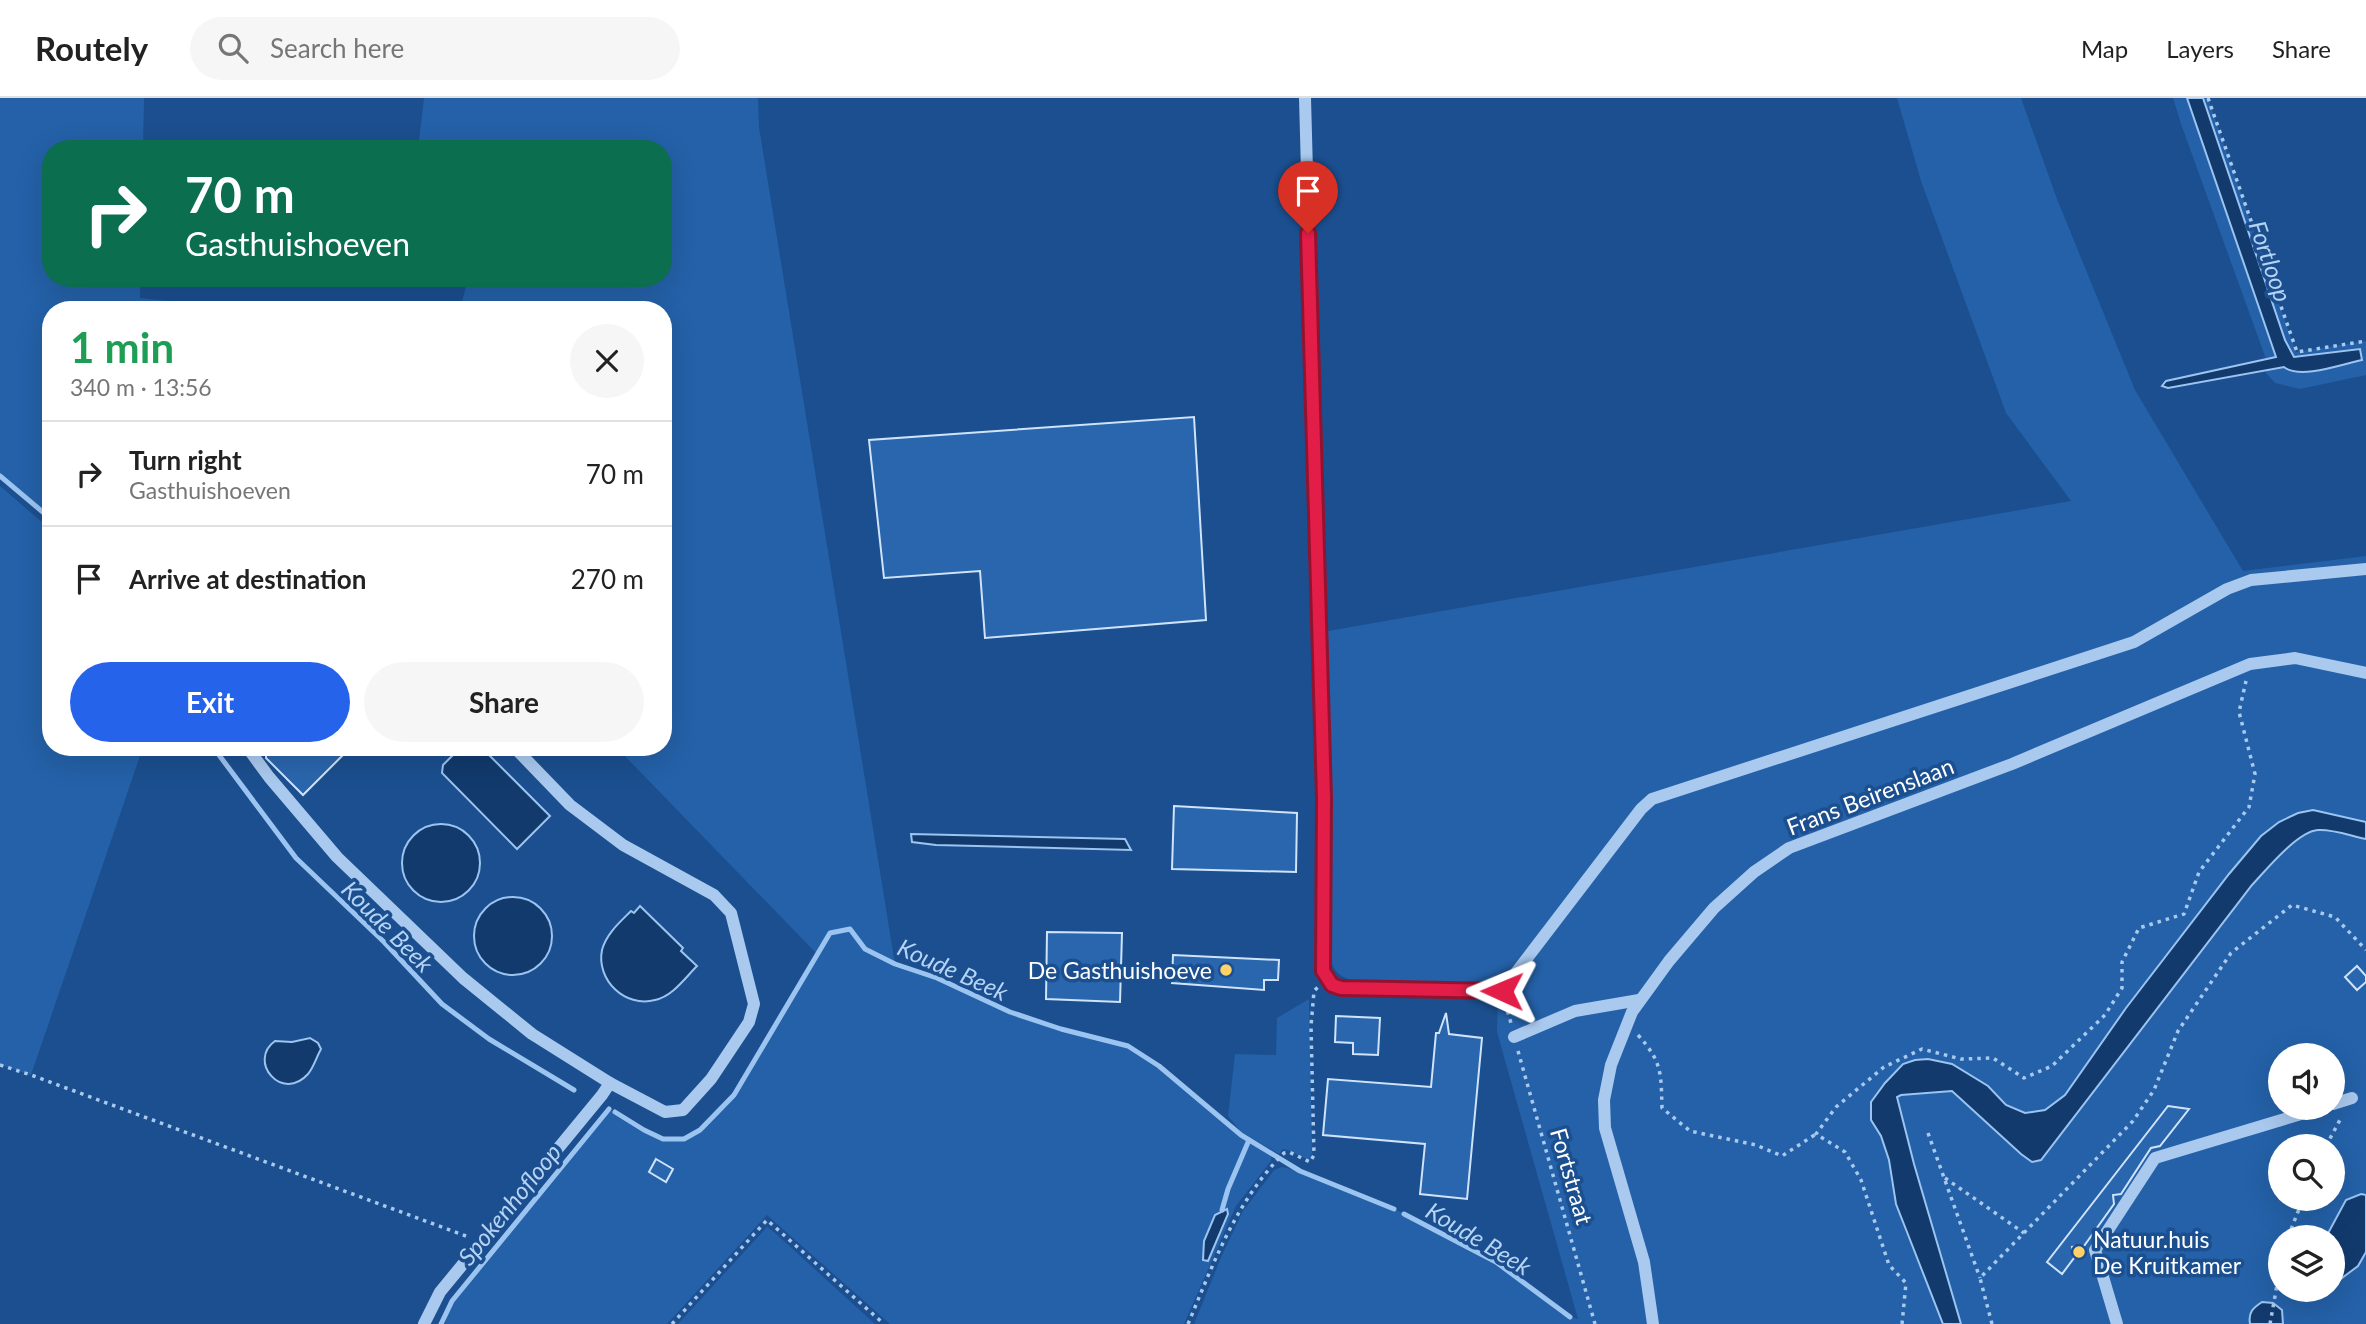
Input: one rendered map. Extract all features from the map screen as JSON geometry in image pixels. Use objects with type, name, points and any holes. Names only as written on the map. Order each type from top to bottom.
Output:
[{"type":"street","points":[[1305,98],[1324,798],[1323,971],[1332,985],[1341,988],[1502,991],[1641,809],[1652,799],[2134,642],[2227,589],[2251,580],[2354,568],[2366,569]]},
{"type":"street","name":"Frans Beirenslaan","points":[[1653,1324],[1644,1262],[1603,1115],[1611,1065],[1639,1000],[1714,908],[1754,873],[1789,848],[2012,764],[2250,664],[2295,658],[2366,673]]},
{"type":"street","points":[[254,756],[337,857],[463,978],[532,1034],[610,1083],[665,1112],[682,1110],[711,1079],[749,1022],[754,1004],[731,913],[714,895],[623,845],[570,805],[523,756]]},
{"type":"street","points":[[1514,1037],[1575,1011],[1639,1000]]},
{"type":"street","points":[[424,1324],[440,1292],[610,1083]]},
{"type":"street","points":[[2345,1100],[2352,1098]]},
{"type":"street","points":[[2117,1324],[2095,1250],[2155,1158],[2281,1120]]},
{"type":"path","points":[[2208,98],[2297,352],[2366,341]]},
{"type":"path","points":[[1627,1023],[1653,1052],[1661,1075],[1662,1108],[1689,1131],[1756,1145],[1782,1156],[1816,1134],[1836,1107],[1884,1067],[1922,1049],[1961,1059],[1993,1058],[2024,1078],[2052,1066],[2105,1015],[2122,988],[2122,962],[2139,928],[2184,914],[2199,872],[2249,807],[2255,774],[2239,712],[2250,664]]},
{"type":"path","points":[[1980,1278],[2133,1121],[2154,1090],[2178,1031],[2231,953],[2292,905],[2335,917],[2366,950]]},
{"type":"path","points":[[1188,1324],[1240,1208],[1281,1156],[1289,1152],[1310,1162],[1314,1155],[1311,1026],[1314,991],[1327,978]]},
{"type":"path","name":"Fortstraat","points":[[1502,991],[1595,1324]]},
{"type":"path","points":[[0,1065],[462,1234],[480,1244]]},
{"type":"path","points":[[2332,1134],[2352,1098]]},
{"type":"path","points":[[1928,1133],[1980,1278],[1992,1324]]},
{"type":"path","points":[[1816,1134],[1845,1152],[1861,1180],[1889,1265],[1906,1283],[1902,1324]]},
{"type":"path","points":[[1944,1177],[2024,1233]]},
{"type":"path","points":[[672,1324],[767,1220],[884,1324]]},
{"type":"path","points":[[2270,1324],[2274,1302]]},
{"type":"shaded area","points":[[0,98],[144,98],[143,140],[42,140],[42,287],[140,287],[140,298],[168,301],[42,301],[42,511],[0,476]]},
{"type":"shaded area","points":[[424,98],[758,98],[759,127],[895,964],[937,979],[1010,1012],[1060,1029],[1128,1046],[1159,1066],[1241,1135],[1272,1153],[1271,1161],[1236,1206],[1184,1324],[890,1324],[767,1215],[667,1324],[445,1324],[452,1301],[609,1109],[663,1139],[683,1139],[701,1129],[734,1095],[817,954],[625,756],[672,756],[672,301],[462,301],[466,287],[672,287],[672,140],[419,140]]},
{"type":"shaded area","points":[[1897,98],[2021,98],[2057,199],[2135,390],[2243,571],[2366,556],[2366,822],[2313,810],[2261,836],[2126,1008],[2065,1095],[2045,1110],[2025,1113],[2006,1104],[1988,1086],[1952,1064],[1928,1059],[1903,1064],[1885,1083],[1871,1102],[1871,1120],[1881,1136],[1889,1160],[1896,1204],[1905,1231],[1943,1324],[1194,1324],[1243,1211],[1274,1170],[1282,1167],[1300,1171],[1376,1200],[1425,1224],[1496,1262],[1561,1314],[1578,1319],[1497,1032],[1498,983],[1441,987],[1359,982],[1340,975],[1331,962],[1328,631],[2071,501],[2006,413],[1921,181]]},
{"type":"shaded area","points":[[2173,98],[2208,98],[2296,352],[2366,341],[2366,375],[2300,389],[2275,383],[2266,373],[2266,359]]},
{"type":"shaded area","points":[[2187,98],[2203,98],[2285,340],[2294,357],[2360,349],[2362,360],[2311,372],[2291,371],[2284,367],[2168,388],[2162,386],[2166,381],[2276,357]]},
{"type":"shaded area","points":[[0,486],[42,522],[42,756],[140,756],[31,1075],[0,1065]]},
{"type":"shaded area","points":[[452,756],[490,756],[550,816],[517,849],[442,773],[443,765]]},
{"type":"shaded area","points":[[2313,810],[2366,822],[2366,839],[2318,830],[2301,837],[2283,852],[2252,885],[2041,1160],[2032,1162],[2021,1154],[1952,1091],[1897,1097],[1961,1324],[1943,1324],[1896,1204],[1889,1160],[1881,1136],[1871,1120],[1871,1102],[1903,1064],[1928,1059],[1952,1064],[1988,1086],[2006,1105],[2025,1113],[2045,1110],[2065,1095],[2126,1008],[2261,836],[2279,822],[2298,813]]},
{"type":"shaded area","points":[[433,824],[449,824],[463,830],[474,841],[480,855],[480,871],[474,885],[463,896],[449,902],[433,902],[419,896],[408,885],[402,871],[402,855],[408,841],[419,830]]},
{"type":"shaded area","points":[[2320,830],[2366,839],[2366,1324],[1961,1324],[1897,1097],[1952,1091],[2041,1160],[2252,885],[2308,832]]},
{"type":"shaded area","points":[[911,834],[1125,839],[1131,850],[936,845],[912,842]]},
{"type":"shaded area","points":[[505,897],[521,897],[535,903],[546,914],[552,928],[552,944],[546,958],[535,969],[521,975],[505,975],[491,969],[480,958],[474,944],[474,928],[480,914],[491,903]]},
{"type":"shaded area","points":[[640,906],[683,948],[681,951],[697,966],[667,995],[655,1000],[633,1000],[623,996],[608,981],[601,961],[604,944],[610,934],[631,911],[634,913]]},
{"type":"shaded area","points":[[1309,999],[1312,1153],[1309,1159],[1283,1149],[1279,1154],[1241,1132],[1228,1116],[1235,1054],[1276,1055],[1277,1018]]},
{"type":"shaded area","points":[[310,1038],[318,1043],[321,1049],[308,1074],[298,1082],[288,1084],[271,1076],[265,1059],[267,1049],[275,1041],[292,1042]]},
{"type":"shaded area","points":[[2361,1194],[2366,1195],[2366,1252],[2358,1266],[2345,1276],[2345,1225],[2332,1225],[2340,1211],[2345,1211],[2346,1200]]},
{"type":"shaded area","points":[[1227,1209],[1228,1214],[1208,1261],[1203,1260],[1204,1241],[1215,1215]]},
{"type":"shaded area","points":[[767,1227],[774,1232],[875,1324],[678,1324]]},
{"type":"shaded area","points":[[2262,1302],[2273,1303],[2282,1310],[2283,1324],[2250,1324],[2252,1311]]},
{"type":"building","points":[[1194,417],[1206,620],[985,638],[980,571],[884,578],[869,440]]},
{"type":"building","points":[[266,756],[342,756],[303,795]]},
{"type":"building","points":[[1174,806],[1297,813],[1296,872],[1172,869]]},
{"type":"building","points":[[1047,932],[1122,933],[1120,1002],[1046,999]]},
{"type":"building","name":"De Gasthuishoeve","points":[[1173,955],[1279,960],[1278,980],[1264,980],[1264,990],[1172,983]]},
{"type":"building","points":[[2357,966],[2366,976],[2366,982],[2357,990],[2345,977]]},
{"type":"building","points":[[1446,1013],[1449,1034],[1482,1038],[1467,1199],[1420,1194],[1425,1144],[1323,1135],[1328,1079],[1431,1087],[1436,1033],[1439,1033]]},
{"type":"building","points":[[1336,1016],[1380,1018],[1378,1055],[1353,1054],[1353,1043],[1335,1042]]},
{"type":"building","points":[[2168,1106],[2189,1109],[2160,1146],[2151,1148],[2121,1194],[2113,1195],[2114,1204],[2084,1246],[2072,1247],[2074,1258],[2062,1274],[2047,1262]]},
{"type":"building","points":[[656,1159],[673,1169],[666,1182],[649,1172]]},
{"type":"waterway","name":"Koude Beek","points":[[0,476],[42,511]]},
{"type":"waterway","name":"Koude Beek","points":[[220,756],[296,858],[384,942],[442,1004],[489,1039],[574,1090]]},
{"type":"waterway","name":"Koude Beek","points":[[615,1112],[663,1139],[684,1139],[700,1130],[734,1095],[830,933],[850,929],[865,949],[895,964],[937,978],[1010,1012],[1061,1029],[1128,1046],[1159,1066],[1241,1135],[1300,1171],[1394,1209]]},
{"type":"waterway","name":"Spokenhofloop","points":[[441,1324],[452,1301],[609,1109]]},
{"type":"waterway","points":[[1222,1210],[1249,1140]]},
{"type":"waterway","name":"Koude Beek","points":[[1404,1214],[1496,1262],[1570,1317]]},
{"type":"place","name":"De Gasthuishoeve","points":[[1226,970]]},
{"type":"place","name":"Natuur.huis De Kruitkamer","points":[[2079,1252]]},
{"type":"route","points":[[1308,233],[1324,798],[1323,971],[1332,985],[1341,988],[1502,991]]},
{"type":"water label","name":"Fortloop","points":[[2271,261]]}]
